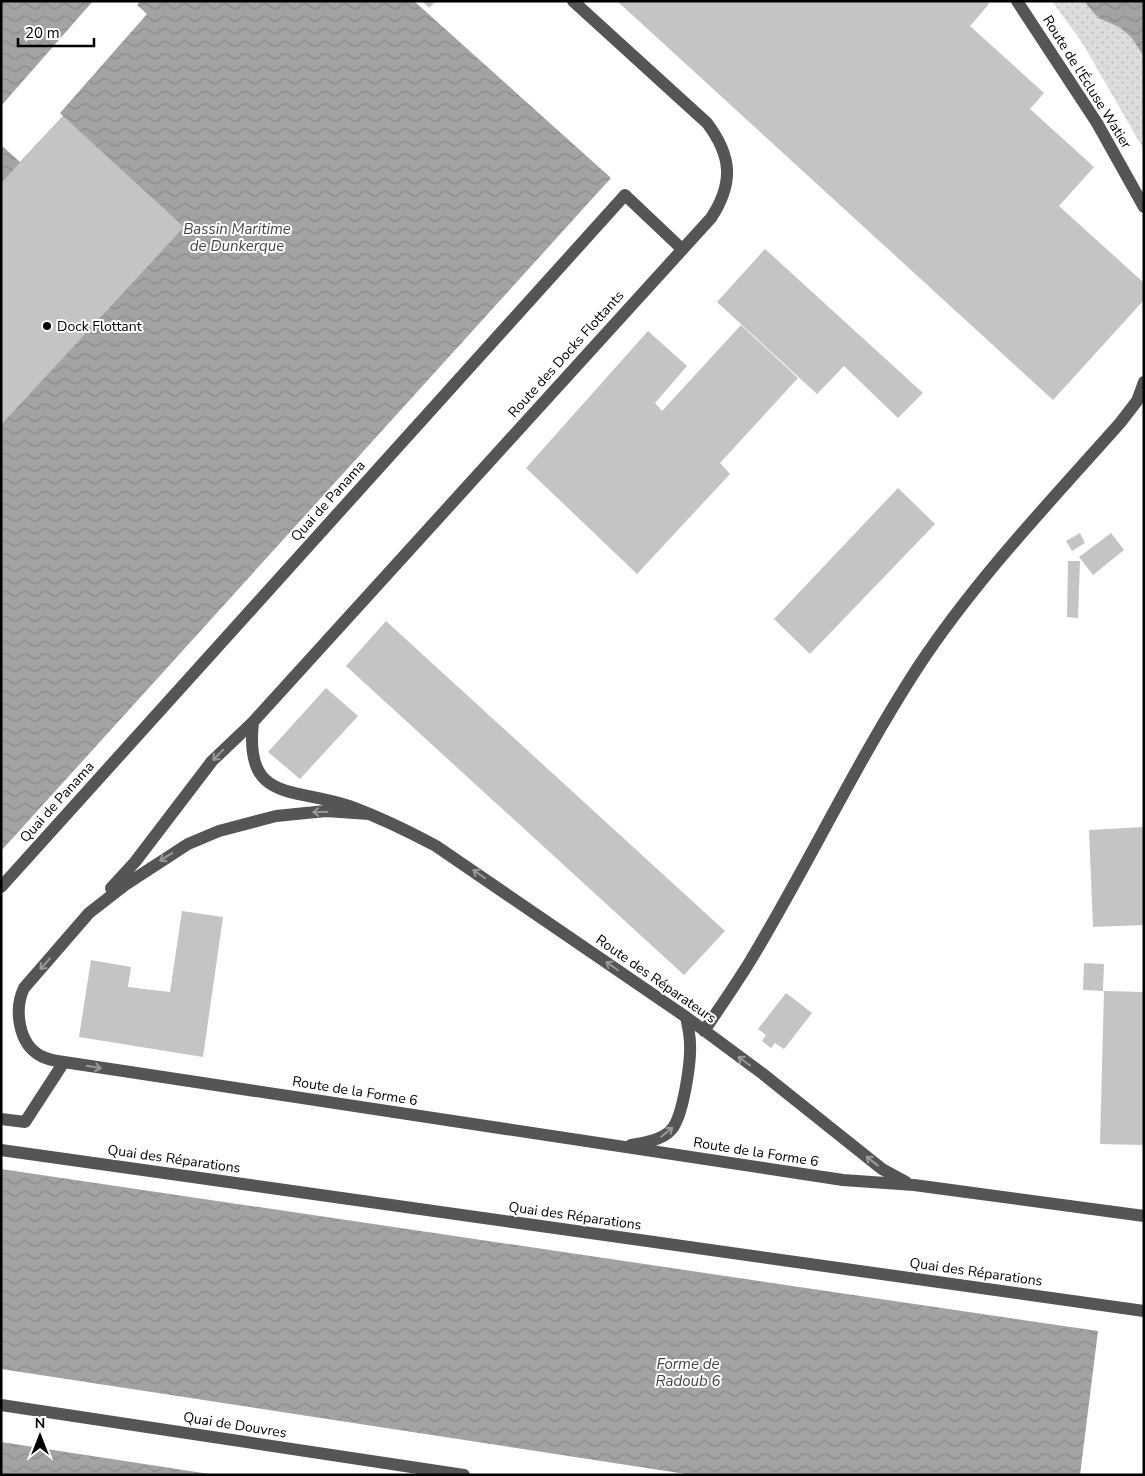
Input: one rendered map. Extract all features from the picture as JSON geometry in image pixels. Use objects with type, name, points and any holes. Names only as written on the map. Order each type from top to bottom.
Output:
[{"type":"street","name":"Route des Docks Flottants","points":[[89,913],[135,862],[212,761],[253,722],[711,218],[722,197],[728,174],[725,154],[715,133],[707,123],[573,1]]},
{"type":"street","name":"Route de l'Écluse Watier","points":[[1017,1],[1097,123],[1144,207]]},
{"type":"street","name":"Quai de Panama","points":[[1,887],[625,195],[682,249]]},
{"type":"street","points":[[704,1031],[752,957],[884,723],[920,665],[950,622],[995,566],[1120,423],[1137,400],[1144,382]]},
{"type":"street","name":"Route des Réparateurs","points":[[253,722],[251,738],[253,760],[257,769],[267,781],[287,792],[335,802],[368,814],[414,834],[454,857],[686,1017],[763,1074],[882,1169],[914,1185]]},
{"type":"street","name":"Route de la Forme 6","points":[[368,814],[326,812],[292,814],[219,831],[188,844],[125,885],[89,913],[28,983],[21,994],[18,1004],[22,1031],[34,1051],[47,1058],[64,1062],[843,1180],[914,1185],[1144,1216]]},
{"type":"street","points":[[621,1146],[663,1136],[671,1130],[676,1122],[680,1112],[690,1054],[686,1017]]},
{"type":"street","points":[[1,1119],[25,1122],[64,1062]]},
{"type":"street","name":"Quai des Réparations","points":[[1,1150],[1144,1311]]},
{"type":"street","name":"Quai de Douvres","points":[[1,1405],[464,1475]]},
{"type":"shaded area","points":[[1052,1],[1084,1],[1098,18],[1119,27],[1131,37],[1144,57],[1144,150],[1083,44]]},
{"type":"water","name":"Bassin Maritime de Dunkerque","points":[[1,1],[414,1],[611,178],[1,851]]},
{"type":"water","points":[[1084,1],[1144,1],[1144,57],[1131,37],[1119,27],[1098,18]]},
{"type":"water","name":"Forme de Radoub 6","points":[[1,1169],[1098,1331],[1080,1475],[692,1475],[1,1369]]},
{"type":"water","points":[[1,1442],[216,1475],[1,1475]]},
{"type":"pier","points":[[93,1],[140,1],[137,5],[147,14],[60,113],[63,116],[20,162],[1,145],[1,106]]},
{"type":"building","points":[[422,1],[436,1],[429,8]]},
{"type":"building","points":[[617,1],[986,1],[989,4],[970,26],[1044,93],[1030,109],[1094,167],[1059,206],[1144,283],[1144,300],[1053,400]]},
{"type":"building","name":"Dock Flottant","points":[[63,116],[184,227],[1,425],[1,183]]},
{"type":"building","points":[[765,249],[923,393],[898,418],[844,366],[817,394],[717,302]]},
{"type":"building","points":[[741,325],[798,378],[720,463],[730,474],[637,574],[526,468],[648,331],[687,366],[655,403],[662,411]]},
{"type":"building","points":[[898,488],[935,524],[810,654],[774,619]]},
{"type":"building","points":[[1080,533],[1085,543],[1072,551],[1066,541]]},
{"type":"building","points":[[1111,533],[1124,550],[1093,575],[1079,557]]},
{"type":"building","points":[[1068,561],[1080,561],[1078,618],[1067,617]]},
{"type":"building","points":[[386,621],[725,931],[684,975],[346,666]]},
{"type":"building","points":[[326,688],[358,716],[300,779],[268,752]]},
{"type":"building","points":[[1144,827],[1144,925],[1093,927],[1089,830]]},
{"type":"building","points":[[182,911],[223,917],[203,1057],[79,1037],[91,960],[131,967],[128,987],[170,992]]},
{"type":"building","points":[[1084,963],[1104,964],[1103,991],[1083,990]]},
{"type":"building","points":[[1104,991],[1144,992],[1144,1145],[1100,1144]]},
{"type":"building","points":[[786,993],[812,1013],[784,1049],[775,1043],[771,1048],[762,1041],[766,1035],[758,1029]]},
{"type":"place","name":"Dock Flottant","points":[[47,326]]}]
